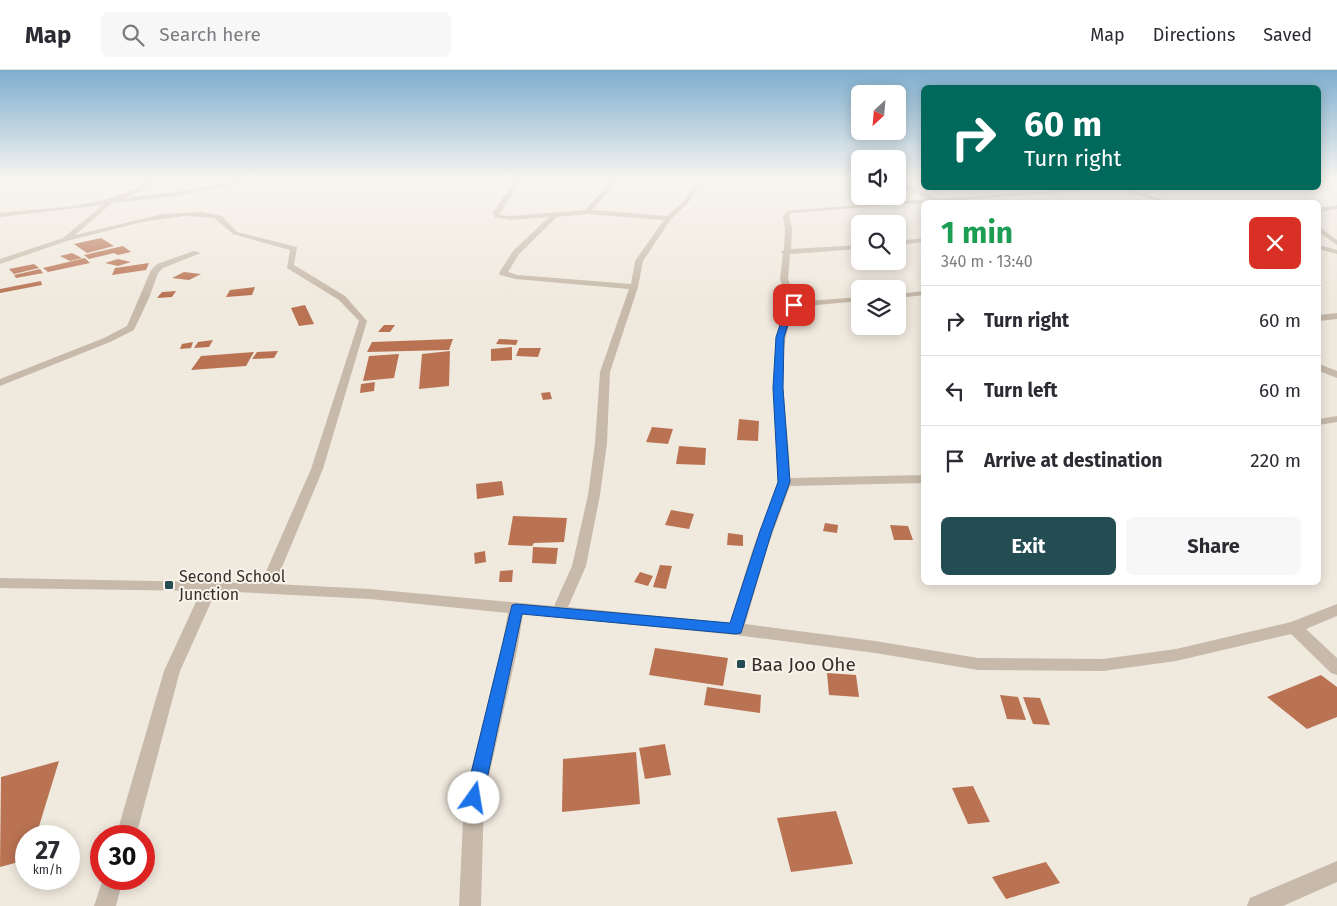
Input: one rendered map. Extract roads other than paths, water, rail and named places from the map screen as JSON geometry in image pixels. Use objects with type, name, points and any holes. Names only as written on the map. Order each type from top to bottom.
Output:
[{"type":"street","points":[[65,239],[89,219]]},
{"type":"street","points":[[0,262],[65,239],[156,219]]},
{"type":"street","points":[[223,219],[234,232],[294,248],[290,266],[342,298],[363,321],[317,469],[266,589]]},
{"type":"street","points":[[550,219],[516,253],[503,273],[516,277],[634,287]]},
{"type":"street","points":[[558,612],[579,566],[594,495],[601,443],[604,372],[634,287],[639,261],[668,219]]},
{"type":"street","points":[[787,219],[789,232],[785,252],[784,277],[794,305]]},
{"type":"street","points":[[1321,231],[1337,243]]},
{"type":"street","points":[[906,242],[921,240]]},
{"type":"street","points":[[785,252],[851,248]]},
{"type":"street","points":[[1321,248],[1337,252]]},
{"type":"street","points":[[1321,254],[1337,252]]},
{"type":"street","points":[[0,383],[107,340],[131,328],[145,298],[150,277],[154,272],[160,266],[197,253]]},
{"type":"street","points":[[906,295],[921,293]]},
{"type":"street","points":[[736,629],[766,531],[784,482],[778,388],[780,337],[788,313],[794,305],[851,300]]},
{"type":"street","points":[[1321,318],[1337,316]]},
{"type":"street","points":[[1321,368],[1337,375]]},
{"type":"street","points":[[1321,422],[1337,419]]},
{"type":"street","points":[[784,482],[921,479]]},
{"type":"street","points":[[0,582],[211,586],[370,594],[736,629],[875,647],[978,664],[1103,665],[1176,655],[1294,627],[1337,610]]},
{"type":"street","points":[[129,825],[172,671],[211,586]]},
{"type":"street","points":[[470,906],[474,798],[509,651],[516,609]]},
{"type":"street","points":[[1294,627],[1337,668]]},
{"type":"street","points":[[1258,906],[1337,871]]},
{"type":"street","points":[[105,906],[110,890]]},
{"type":"place","name":"Second School Junction","points":[[169,585]]},
{"type":"place","name":"Baa Joo Ohe","points":[[741,664]]}]
